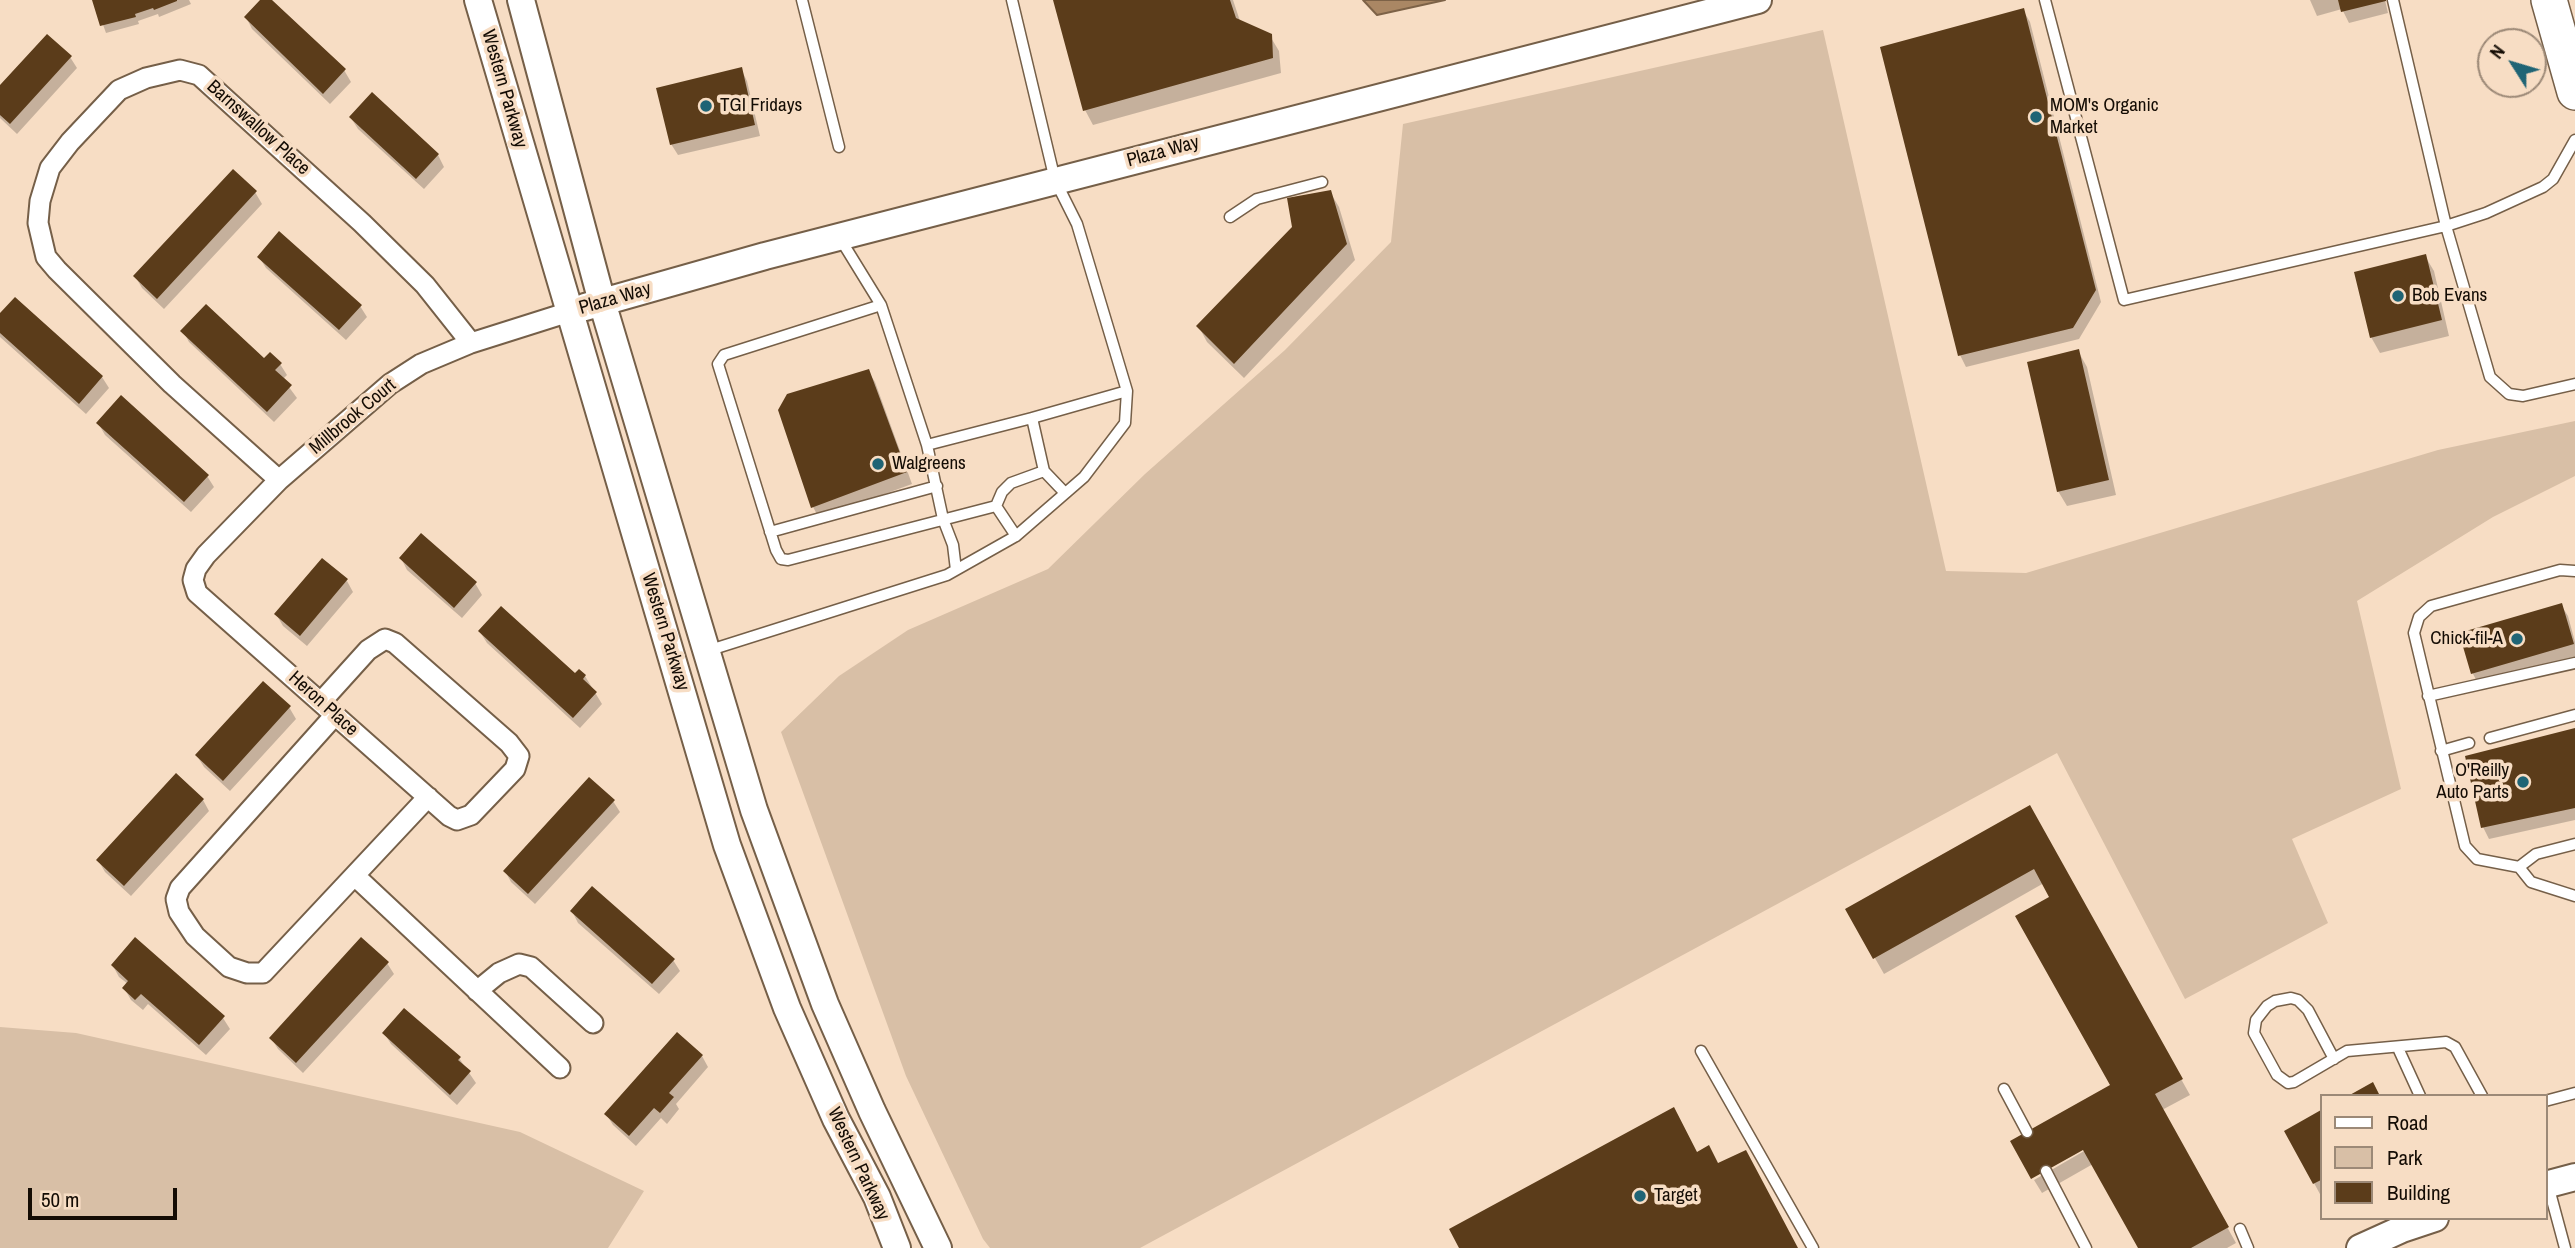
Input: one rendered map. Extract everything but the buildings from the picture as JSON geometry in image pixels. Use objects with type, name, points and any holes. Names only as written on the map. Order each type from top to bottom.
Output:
[{"type":"highway","points":[[2549,0],[2575,92]]},
{"type":"main road","name":"Western Parkway","points":[[478,0],[727,845],[787,1008],[836,1119],[877,1197],[897,1248]]},
{"type":"main road","name":"Western Parkway","points":[[521,0],[603,302],[754,810],[820,992],[872,1111],[938,1248]]},
{"type":"main road","name":"Plaza Way","points":[[569,312],[839,236],[1758,0]]},
{"type":"main road","points":[[2547,1185],[2575,1177]]},
{"type":"main road","points":[[2360,1248],[2430,1220]]},
{"type":"street","name":"Barnswallow Place","points":[[279,480],[172,384],[46,257],[38,223],[40,201],[50,168],[69,142],[119,90],[146,78],[180,70],[200,75],[362,223],[425,285],[471,343]]},
{"type":"street","name":"Millbrook Court","points":[[197,593],[193,580],[206,555],[279,480],[399,377],[421,364],[471,343],[569,312]]},
{"type":"street","name":"Heron Place","points":[[197,593],[328,709],[428,797],[449,816],[457,820],[471,815],[515,769],[519,756],[509,743],[396,643],[385,639],[368,649],[328,709]]},
{"type":"street","points":[[328,709],[180,888],[176,899],[179,912],[195,936],[229,967],[247,973],[263,973],[428,797]]},
{"type":"street","points":[[355,876],[559,1068]]},
{"type":"street","points":[[477,990],[499,973],[519,964],[531,967],[593,1023]]},
{"type":"lane","points":[[802,0],[839,147]]},
{"type":"lane","points":[[707,651],[947,575],[1016,536],[1084,477],[1125,423],[1127,391],[1077,224],[1055,180],[1012,0]]},
{"type":"lane","points":[[2046,0],[2124,300],[2446,226],[2486,213],[2543,187],[2553,178],[2575,140]]},
{"type":"lane","points":[[2393,0],[2446,226],[2490,377],[2509,394],[2523,396],[2575,384]]},
{"type":"lane","points":[[1230,217],[1256,199],[1322,182]]},
{"type":"lane","points":[[839,236],[881,305],[927,445],[943,519],[953,545],[956,570]]},
{"type":"lane","points":[[881,305],[719,358],[719,372],[779,557],[788,560],[996,506]]},
{"type":"lane","points":[[927,445],[1127,391]]},
{"type":"lane","points":[[1032,418],[1044,471],[1065,493]]},
{"type":"lane","points":[[996,506],[1002,492],[1011,483],[1044,471]]},
{"type":"lane","points":[[770,532],[937,486]]},
{"type":"lane","points":[[996,506],[1016,536]]},
{"type":"lane","points":[[2575,571],[2560,570],[2431,606],[2415,624],[2414,633],[2465,846],[2477,859],[2519,867],[2531,882],[2575,896]]},
{"type":"lane","points":[[2428,696],[2575,663]]},
{"type":"lane","points":[[2490,738],[2575,715]]},
{"type":"lane","points":[[2441,751],[2469,743]]},
{"type":"lane","points":[[2519,867],[2536,854],[2575,844]]},
{"type":"lane","points":[[2334,1059],[2308,1010],[2298,1000],[2291,998],[2275,1001],[2267,1006],[2256,1020],[2254,1033],[2277,1075],[2284,1081],[2294,1082],[2334,1059],[2347,1051],[2439,1042],[2452,1044],[2481,1094]]},
{"type":"lane","points":[[2398,1048],[2419,1094]]},
{"type":"lane","points":[[1701,1051],[1813,1248]]},
{"type":"lane","points":[[2004,1089],[2026,1132]]},
{"type":"lane","points":[[2547,1100],[2575,1093]]},
{"type":"lane","points":[[2046,1171],[2086,1248]]},
{"type":"lane","points":[[2547,1185],[2565,1248]]},
{"type":"lane","points":[[2240,1229],[2248,1248]]},
{"type":"green space","points":[[1823,30],[1946,571],[2026,573],[2438,450],[2575,421],[2575,476],[2493,517],[2357,601],[2401,789],[2292,839],[2328,923],[2185,999],[2057,753],[1140,1248],[990,1248],[983,1239],[906,1076],[781,732],[839,676],[908,630],[1048,569],[1145,474],[1285,350],[1391,242],[1403,124]]},
{"type":"green space","points":[[0,1027],[76,1033],[520,1132],[644,1191],[608,1248],[0,1248]]},
{"type":"shaded area","points":[[1363,0],[1445,0],[1377,15]]},
{"type":"place","name":"TGI Fridays","points":[[706,106]]},
{"type":"place","name":"MOM's Organic Market","points":[[2036,117]]},
{"type":"place","name":"Bob Evans","points":[[2398,296]]},
{"type":"place","name":"Walgreens","points":[[878,464]]},
{"type":"place","name":"Chick-fil-A","points":[[2517,639]]},
{"type":"place","name":"O'Reilly Auto Parts","points":[[2523,782]]},
{"type":"place","name":"Target","points":[[1640,1196]]}]
